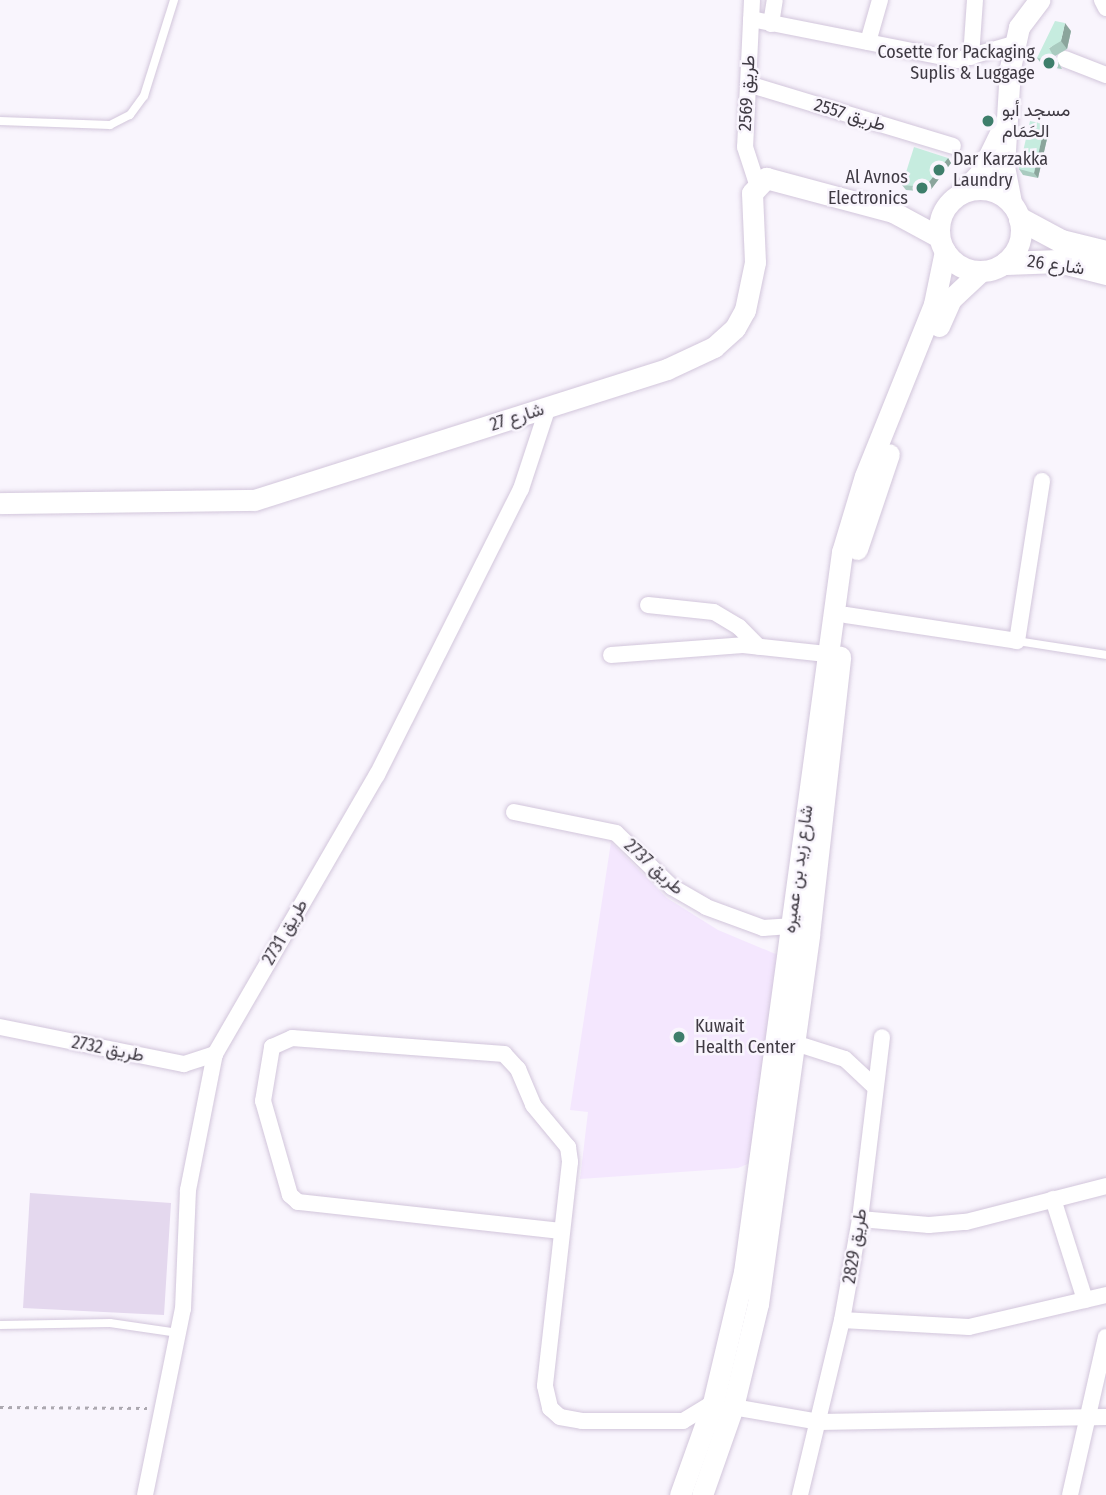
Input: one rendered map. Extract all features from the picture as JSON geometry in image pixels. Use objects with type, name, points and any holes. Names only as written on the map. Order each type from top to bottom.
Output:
[{"type":"main road","name":"شارع 26","points":[[1016,210],[1061,241],[1106,252]]},
{"type":"main road","name":"شارع 26","points":[[1006,262],[1059,261],[1106,273]]},
{"type":"street","name":"طريق 2569","points":[[752,0],[745,157],[757,184]]},
{"type":"street","points":[[771,24],[775,0]]},
{"type":"street","points":[[868,42],[880,0]]},
{"type":"street","points":[[971,57],[975,0]]},
{"type":"street","points":[[757,184],[778,178],[893,212],[942,244],[964,268],[981,271],[1006,262],[1020,243],[1016,210],[1003,167],[1013,44],[1031,6],[1039,0]]},
{"type":"street","points":[[1102,0],[1106,8]]},
{"type":"street","points":[[751,19],[937,58],[971,57],[1013,44]]},
{"type":"street","points":[[1065,59],[1106,75]]},
{"type":"street","name":"طريق 2557","points":[[748,84],[953,146]]},
{"type":"street","points":[[942,244],[944,211],[981,172],[1005,123]]},
{"type":"street","name":"شارع 27","points":[[0,503],[254,500],[667,369],[714,347],[735,328],[752,289],[751,197],[757,184]]},
{"type":"street","points":[[893,212],[993,191],[1016,210]]},
{"type":"street","name":"شارع زيد بن عميره","points":[[680,1495],[701,1443],[723,1405],[758,1304],[795,1043],[796,935],[827,654],[852,513],[931,312],[942,244]]},
{"type":"street","name":"شارع زيد بن عميره","points":[[702,1495],[723,1405],[744,1272],[768,1087],[796,935],[846,615],[871,501],[951,299],[981,271]]},
{"type":"street","name":"طريق 2731","points":[[145,1495],[178,1333],[188,1190],[215,1054],[377,775],[522,489],[548,407]]},
{"type":"street","points":[[846,615],[1017,641],[1042,481]]},
{"type":"street","points":[[648,605],[714,612],[739,627],[759,647]]},
{"type":"street","points":[[611,655],[759,647],[827,654]]},
{"type":"street","name":"طريق 2737","points":[[514,812],[616,833],[672,887],[706,907],[763,928],[796,935]]},
{"type":"street","name":"طريق 2732","points":[[0,1027],[184,1064],[215,1054]]},
{"type":"street","name":"طريق 2829","points":[[800,1495],[842,1320],[860,1219],[882,1037]]},
{"type":"street","points":[[561,1231],[299,1202],[290,1195],[264,1101],[272,1047],[292,1038],[504,1055],[518,1069],[540,1115],[568,1147],[561,1231],[545,1386],[550,1408],[560,1417],[582,1421],[683,1421],[723,1405],[819,1422],[1106,1417]]},
{"type":"street","points":[[795,1043],[845,1059],[874,1086]]},
{"type":"street","points":[[768,1087],[779,1102],[779,1150]]},
{"type":"street","points":[[860,1219],[929,1225],[966,1222],[1106,1186]]},
{"type":"street","points":[[1053,1199],[1085,1300]]},
{"type":"street","points":[[842,1320],[969,1327],[1106,1295]]},
{"type":"street","points":[[1070,1495],[1106,1337]]},
{"type":"street","points":[[683,1421],[701,1443]]},
{"type":"lane","points":[[0,121],[110,124],[130,115],[144,96],[174,0]]},
{"type":"lane","points":[[1017,641],[1106,655]]},
{"type":"lane","points":[[0,1325],[110,1323],[178,1333]]},
{"type":"path","points":[[0,1407],[163,1409]]},
{"type":"shaded area","name":"Kuwait Health Center","points":[[611,842],[667,898],[718,930],[778,955],[750,1163],[738,1168],[580,1179],[588,1112],[570,1110]]},
{"type":"shaded area","points":[[30,1193],[171,1203],[164,1315],[23,1308]]},
{"type":"building","points":[[1055,21],[1065,23],[1061,41],[1049,48],[1056,61],[1037,58]]},
{"type":"building","points":[[1030,121],[1045,124],[1034,173],[1019,169]]},
{"type":"building","points":[[914,147],[948,158],[925,187],[902,185]]},
{"type":"place","name":"Cosette for Packaging Suplis & Luggage","points":[[1049,63]]},
{"type":"place","name":"مسجد أبو الحَمَام","points":[[988,121]]},
{"type":"place","name":"Dar Karzakka Laundry","points":[[939,170]]},
{"type":"place","name":"Al Avnos Electronics","points":[[922,188]]},
{"type":"place","name":"Kuwait Health Center","points":[[679,1037]]}]
